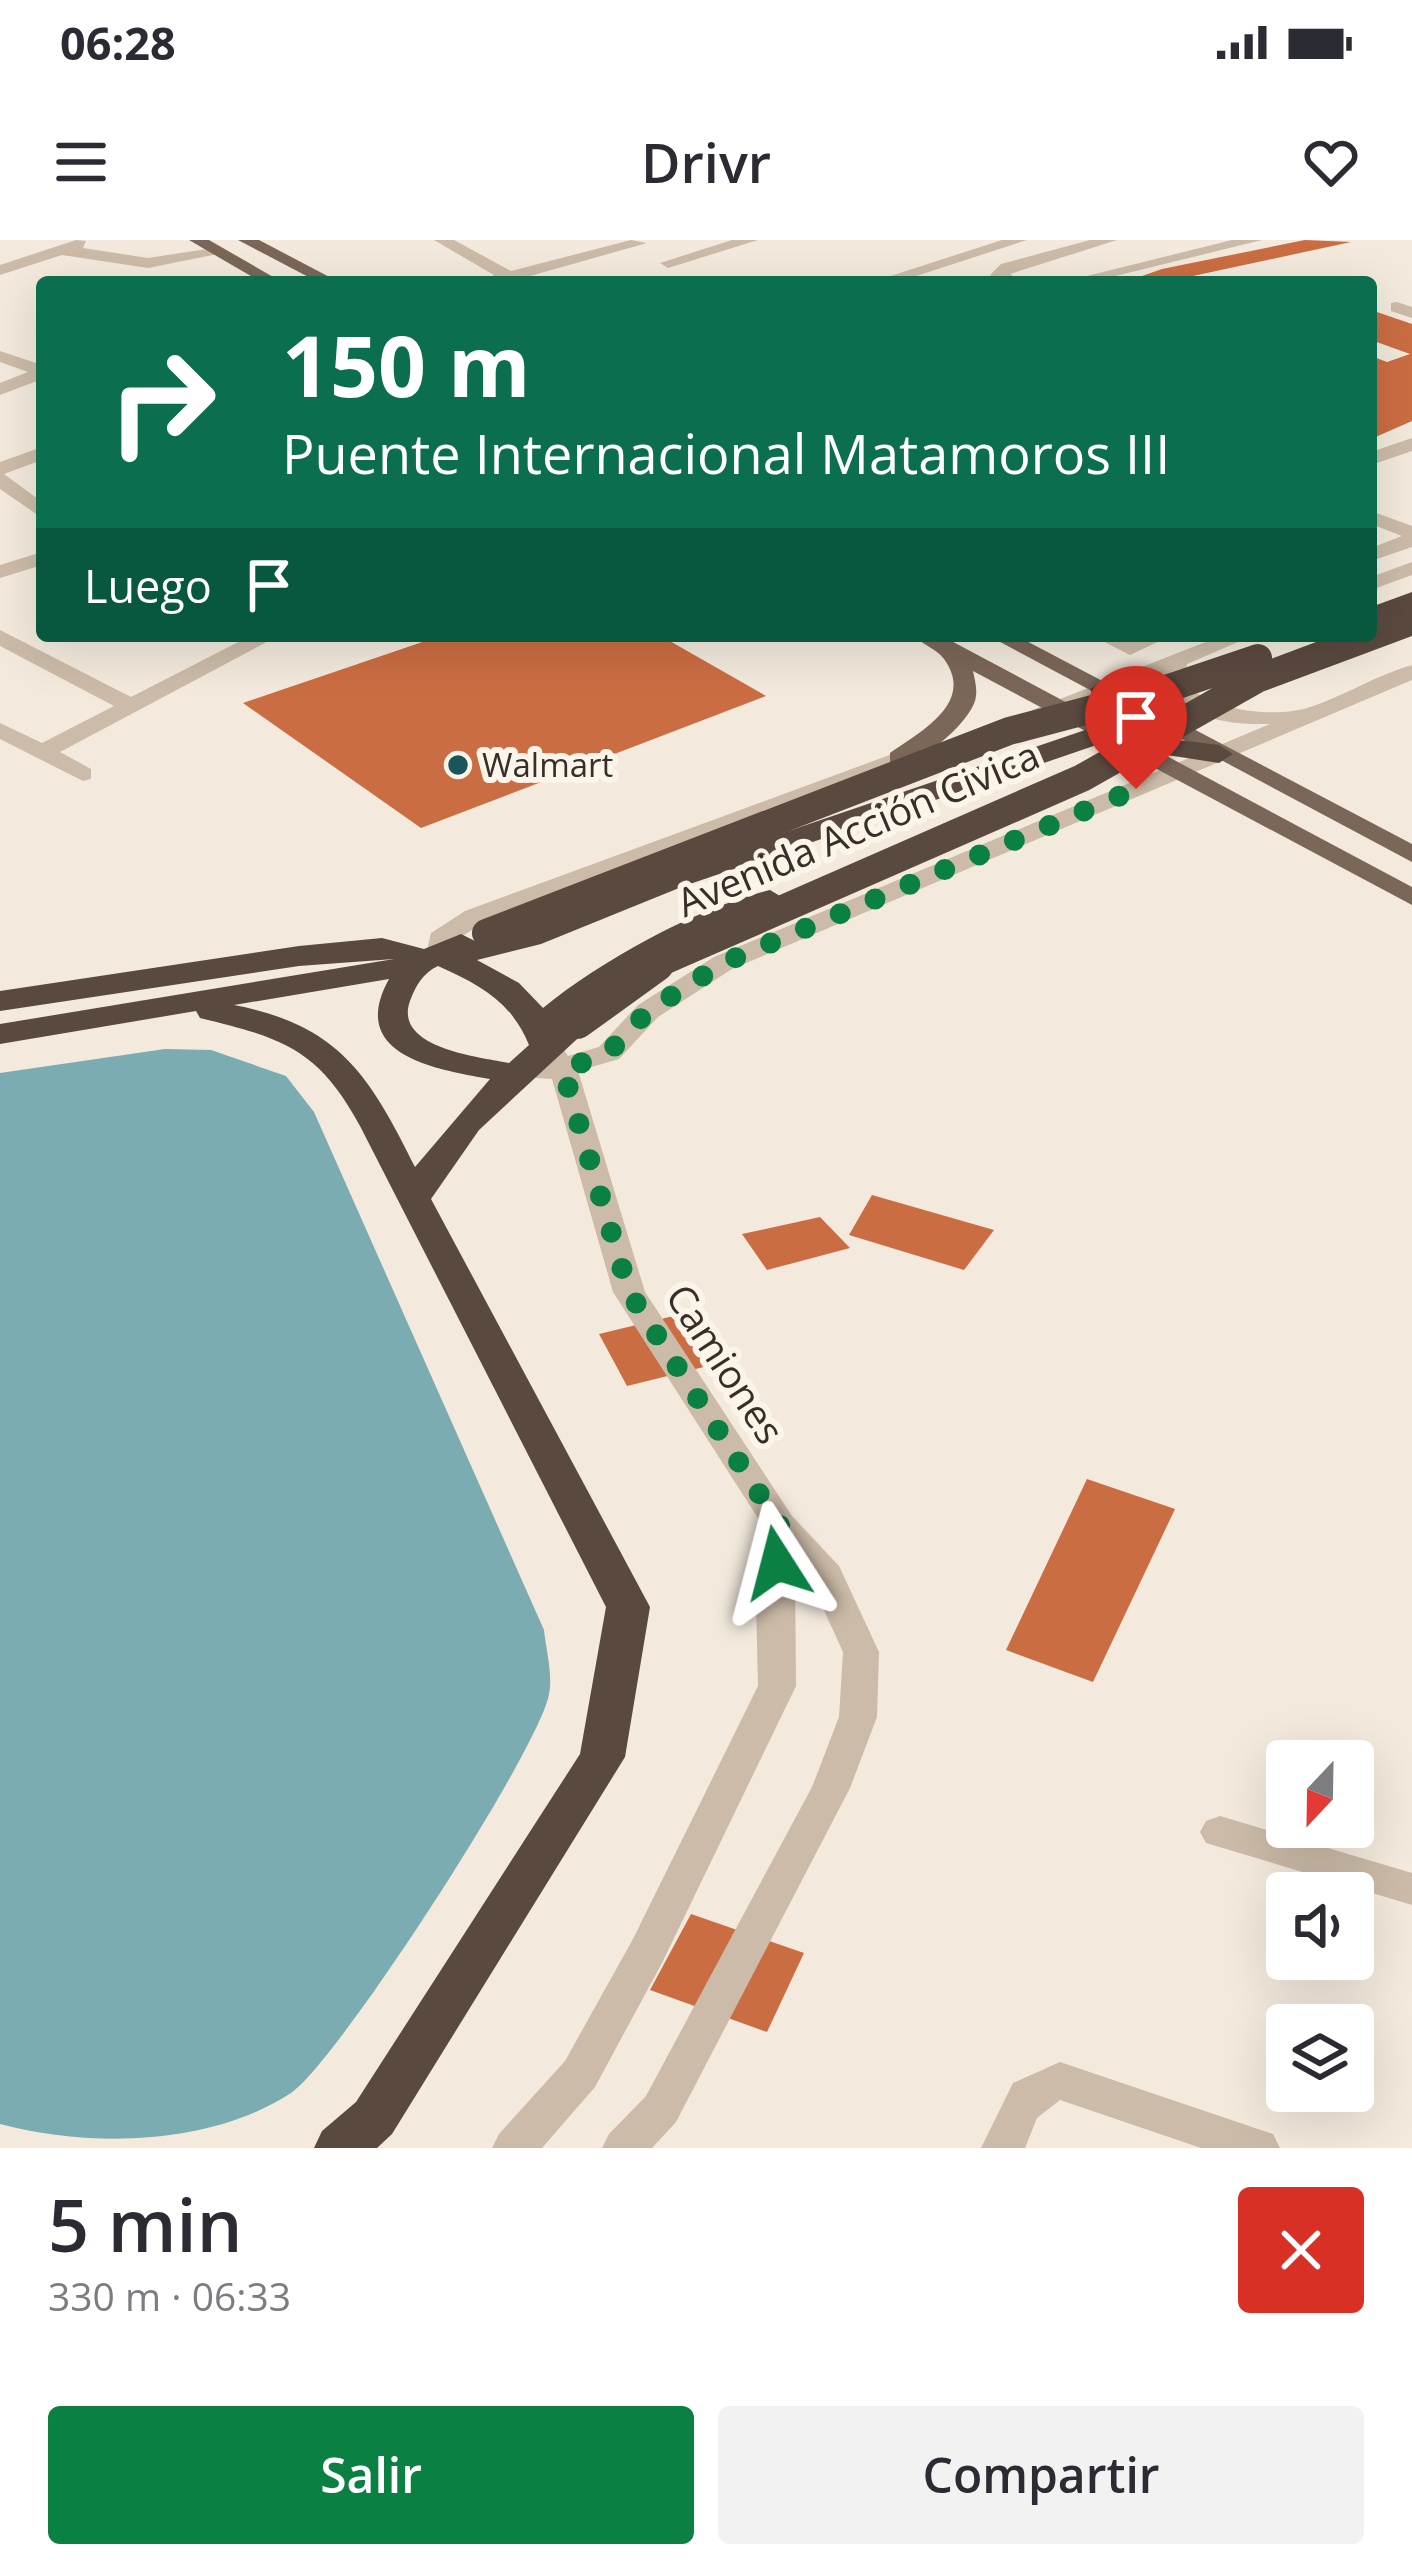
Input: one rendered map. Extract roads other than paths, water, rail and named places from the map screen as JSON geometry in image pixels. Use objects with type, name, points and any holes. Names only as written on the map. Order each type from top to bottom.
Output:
[{"type":"highway","points":[[1377,596],[1412,586]]},
{"type":"highway","points":[[1377,614],[1412,601]]},
{"type":"highway","name":"Avenida Acción Civica","points":[[1377,634],[1412,621]]},
{"type":"highway","name":"Avenida Acción Civica","points":[[428,959],[991,738],[1157,692],[1300,642]]},
{"type":"highway","name":"Avenida Acción Civica","points":[[548,1048],[663,959],[1066,785],[1256,680],[1356,642]]},
{"type":"highway","points":[[1104,689],[1120,739]]},
{"type":"highway","points":[[413,1199],[452,1136],[478,1106],[548,1048],[583,989],[629,961],[1120,739]]},
{"type":"highway","points":[[0,1034],[518,944],[667,882],[1120,739],[1220,754]]},
{"type":"highway","points":[[667,882],[665,891],[680,904],[735,914]]},
{"type":"highway","points":[[0,1001],[367,949],[428,959],[512,989],[548,1048]]},
{"type":"highway","points":[[428,959],[390,1012],[393,1028],[404,1041],[442,1058],[548,1048]]},
{"type":"highway","points":[[175,1007],[245,1016],[314,1042],[340,1063],[366,1098],[413,1199],[628,1607],[602,1757],[374,2118],[340,2148]]},
{"type":"main road","points":[[197,240],[263,276]]},
{"type":"main road","points":[[246,240],[319,276]]},
{"type":"main road","points":[[936,642],[1412,897]]},
{"type":"main road","points":[[1012,642],[1412,854]]},
{"type":"main road","points":[[898,758],[949,721],[966,698],[967,674],[951,650]]},
{"type":"street","points":[[0,270],[91,240]]},
{"type":"street","points":[[116,242],[139,240]]},
{"type":"street","points":[[442,240],[508,276]]},
{"type":"street","points":[[668,263],[750,240]]},
{"type":"street","points":[[896,276],[987,243],[1019,240]]},
{"type":"street","points":[[1000,276],[1007,268],[1109,240]]},
{"type":"street","points":[[1113,276],[1254,240]]},
{"type":"street","points":[[116,242],[148,263]]},
{"type":"street","points":[[524,276],[637,242],[668,263],[674,276]]},
{"type":"street","points":[[60,250],[148,263],[220,253]]},
{"type":"street","points":[[1051,258],[1094,276]]},
{"type":"street","points":[[0,356],[36,370]]},
{"type":"street","points":[[0,389],[36,374]]},
{"type":"street","points":[[1377,457],[1412,443]]},
{"type":"street","points":[[0,470],[36,455]]},
{"type":"street","points":[[0,479],[36,507]]},
{"type":"street","points":[[1377,521],[1412,536]]},
{"type":"street","points":[[1377,552],[1412,536]]},
{"type":"street","points":[[0,572],[36,560]]},
{"type":"street","points":[[1377,582],[1412,568]]},
{"type":"street","points":[[0,638],[133,706]]},
{"type":"street","points":[[42,752],[256,642]]},
{"type":"street","name":"Avenida Acción Civica","points":[[428,959],[440,939],[474,917],[1225,642]]},
{"type":"street","points":[[1185,657],[1174,669],[1172,683],[1181,697],[1198,707],[1248,717],[1314,713]]},
{"type":"street","points":[[548,1048],[609,1052],[648,1011],[723,963],[1314,713],[1406,681]]},
{"type":"street","points":[[0,730],[83,774]]},
{"type":"street","name":"Camiones","points":[[548,1048],[629,1292],[780,1526],[826,1575],[861,1652],[858,1717],[831,1788],[661,2109],[624,2148]]},
{"type":"street","points":[[514,2148],[580,2074],[657,1933],[777,1686],[774,1601],[780,1526]]},
{"type":"street","points":[[1220,1832],[1412,1889]]},
{"type":"street","points":[[1003,2148],[1023,2102],[1039,2084],[1060,2081],[1258,2148]]},
{"type":"water","points":[[165,1049],[211,1050],[286,1076],[314,1112],[544,1630],[550,1687],[537,1726],[511,1775],[434,1903],[349,2025],[291,2093],[259,2111],[187,2132],[110,2139],[72,2137],[0,2124],[0,1073]]},
{"type":"place","name":"Walmart","points":[[458,765]]}]
